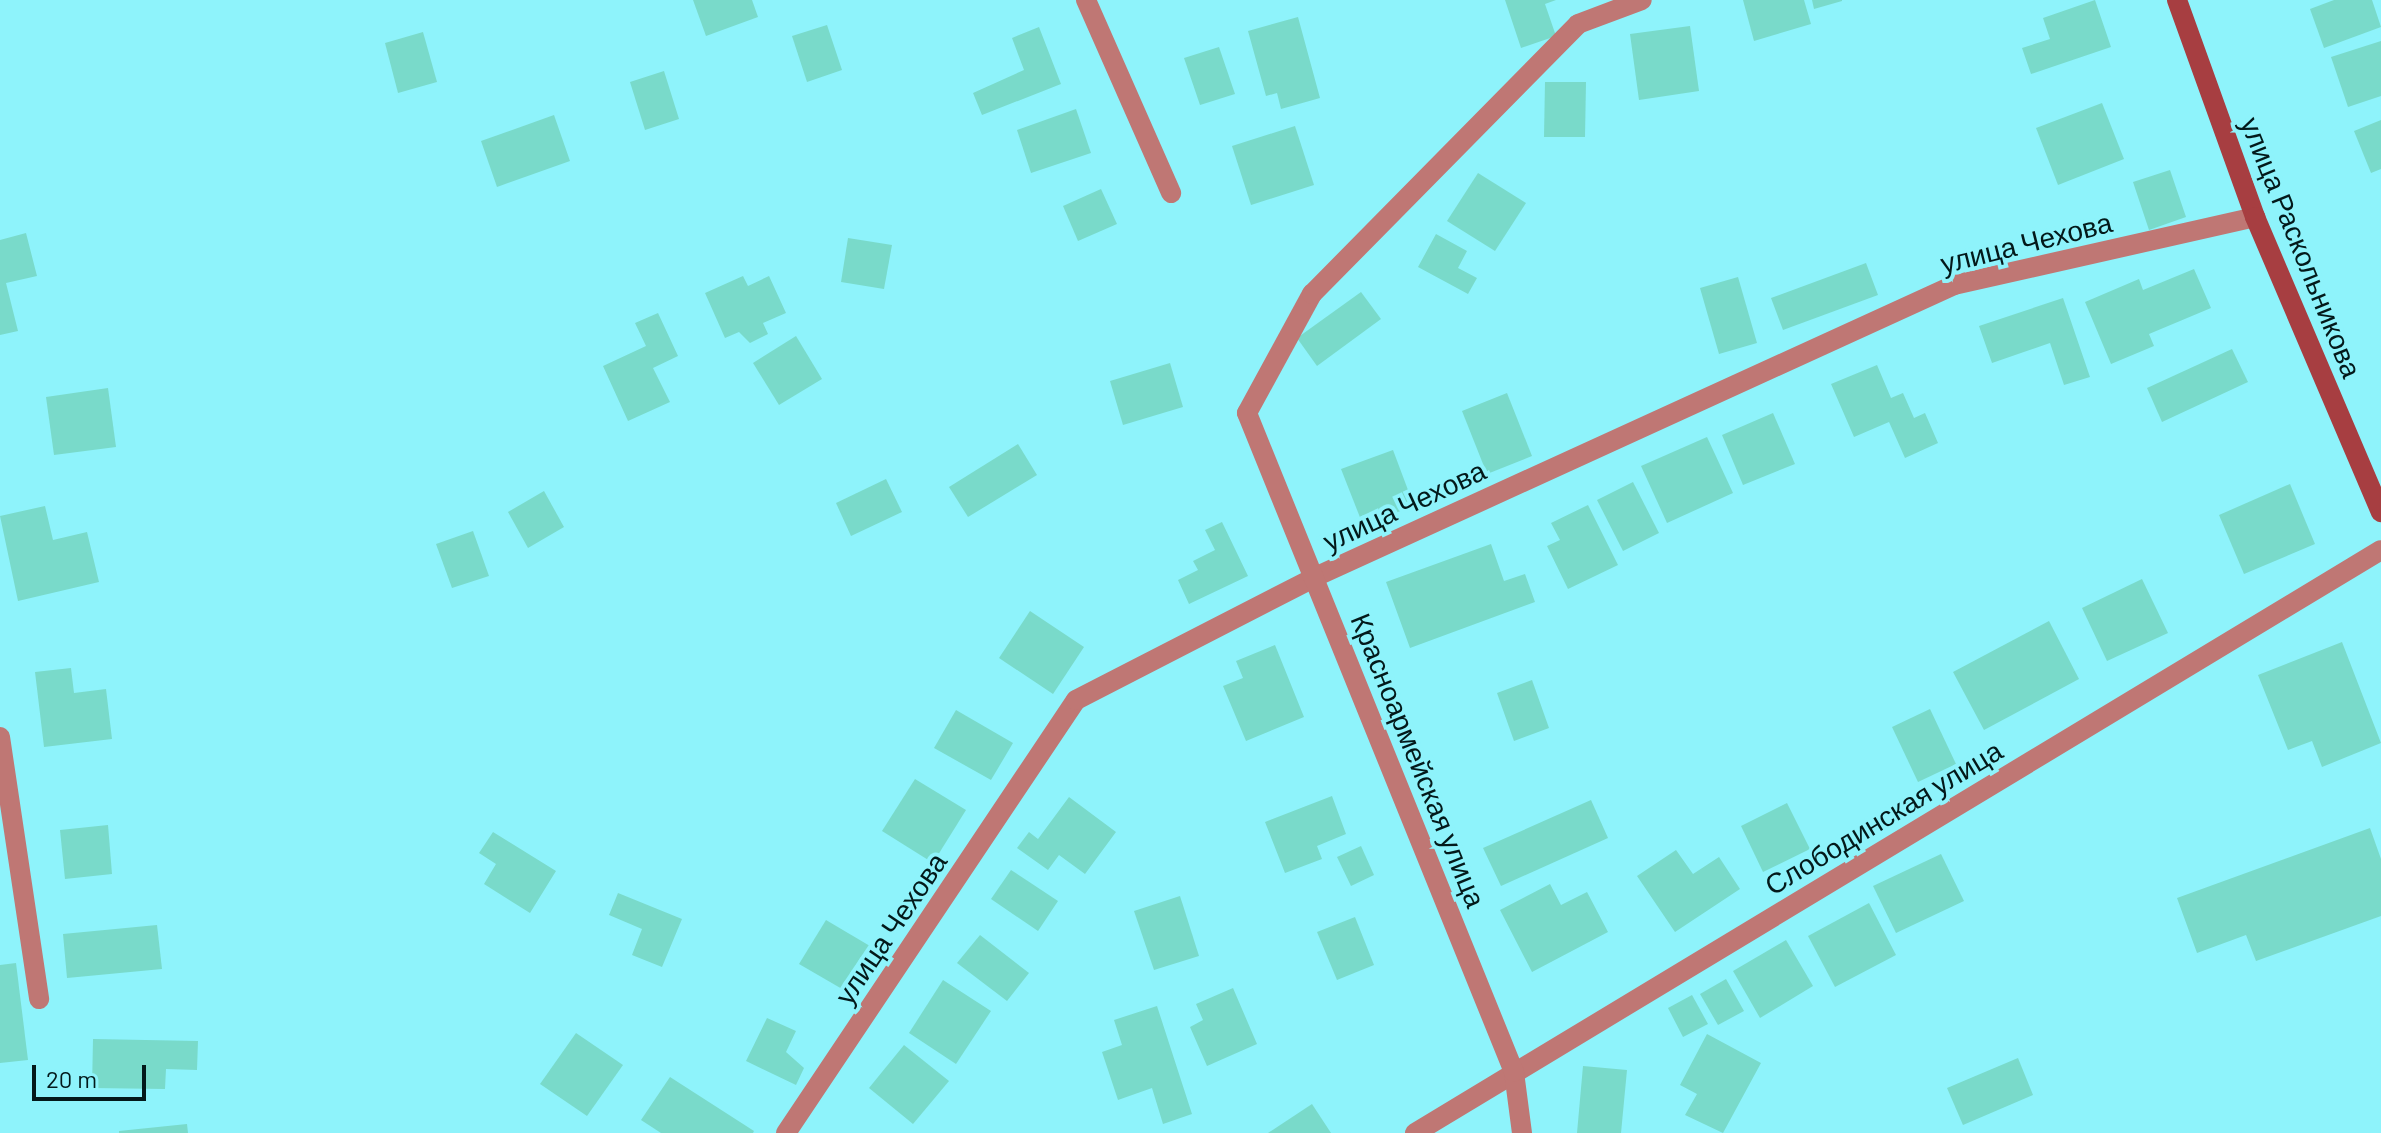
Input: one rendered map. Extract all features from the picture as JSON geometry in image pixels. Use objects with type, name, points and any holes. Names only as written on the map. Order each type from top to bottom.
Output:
[{"type":"main road","name":"улица Раскольникова","points":[[2177,0],[2255,217],[2381,512]]},
{"type":"street","points":[[1086,0],[1171,193]]},
{"type":"street","name":"Красноармейская улица","points":[[1522,1133],[1514,1072],[1247,413],[1312,294],[1578,24],[1642,0]]},
{"type":"street","name":"улица Чехова","points":[[786,1133],[1076,700],[1315,577],[1954,285],[2255,217]]},
{"type":"street","name":"Слободинская улица","points":[[1415,1133],[2381,550]]},
{"type":"street","points":[[0,737],[39,999]]},
{"type":"building","points":[[693,0],[752,0],[758,17],[706,36]]},
{"type":"building","points":[[1505,0],[1556,0],[1545,4],[1556,36],[1521,48]]},
{"type":"building","points":[[1743,0],[1804,0],[1811,24],[1754,41]]},
{"type":"building","points":[[1812,0],[1842,0],[1842,1],[1814,9]]},
{"type":"building","points":[[2095,0],[2111,47],[2031,74],[2022,48],[2050,39],[2043,18]]},
{"type":"building","points":[[2334,0],[2372,0],[2381,27],[2324,48],[2310,9]]},
{"type":"building","points":[[1298,17],[1320,98],[1281,109],[1277,93],[1266,96],[1248,31]]},
{"type":"building","points":[[827,25],[842,70],[807,82],[792,36]]},
{"type":"building","points":[[1690,26],[1699,91],[1639,100],[1630,34]]},
{"type":"building","points":[[1039,27],[1061,84],[982,115],[973,93],[1024,70],[1012,38]]},
{"type":"building","points":[[423,32],[437,82],[398,93],[385,43]]},
{"type":"building","points":[[2381,41],[2381,96],[2348,107],[2331,57]]},
{"type":"building","points":[[1219,47],[1235,94],[1200,105],[1184,58]]},
{"type":"building","points":[[664,71],[679,119],[645,130],[630,82]]},
{"type":"building","points":[[1545,82],[1586,82],[1585,137],[1544,137]]},
{"type":"building","points":[[2102,103],[2124,159],[2058,185],[2036,128]]},
{"type":"building","points":[[1076,109],[1091,153],[1031,173],[1017,130]]},
{"type":"building","points":[[554,115],[570,161],[497,187],[481,141]]},
{"type":"building","points":[[2381,120],[2381,169],[2371,173],[2354,131]]},
{"type":"building","points":[[1295,126],[1314,185],[1251,205],[1232,146]]},
{"type":"building","points":[[2170,170],[2186,217],[2149,230],[2133,182]]},
{"type":"building","points":[[1478,173],[1526,203],[1495,251],[1447,221]]},
{"type":"building","points":[[1101,189],[1117,224],[1078,241],[1063,206]]},
{"type":"building","points":[[26,233],[37,276],[6,283],[18,331],[0,335],[0,240]]},
{"type":"building","points":[[1436,234],[1467,251],[1458,268],[1477,278],[1468,294],[1418,267]]},
{"type":"building","points":[[848,238],[892,245],[884,289],[841,282]]},
{"type":"building","points":[[1866,263],[1878,295],[1783,330],[1771,298]]},
{"type":"building","points":[[2194,269],[2211,308],[2149,334],[2154,346],[2111,364],[2085,302],[2139,279],[2143,290]]},
{"type":"building","points":[[743,276],[748,286],[769,276],[786,313],[763,323],[768,334],[750,343],[739,332],[725,338],[705,293]]},
{"type":"building","points":[[1738,277],[1757,343],[1719,354],[1700,288]]},
{"type":"building","points":[[1361,292],[1381,319],[1317,366],[1297,338]]},
{"type":"building","points":[[2063,298],[2090,377],[2064,385],[2050,343],[1992,363],[1979,326]]},
{"type":"building","points":[[658,313],[678,356],[653,368],[670,402],[628,421],[603,366],[646,346],[635,323]]},
{"type":"building","points":[[796,336],[822,379],[779,405],[753,363]]},
{"type":"building","points":[[2232,349],[2248,382],[2162,422],[2147,388]]},
{"type":"building","points":[[1170,363],[1183,407],[1123,425],[1110,381]]},
{"type":"building","points":[[1877,365],[1891,398],[1903,393],[1914,418],[1925,413],[1938,443],[1905,458],[1889,422],[1854,437],[1831,384]]},
{"type":"building","points":[[108,388],[116,447],[54,455],[46,397]]},
{"type":"building","points":[[1507,393],[1532,456],[1487,474],[1462,411]]},
{"type":"building","points":[[1773,413],[1795,464],[1743,485],[1722,435]]},
{"type":"building","points":[[1707,437],[1733,493],[1667,523],[1641,466]]},
{"type":"building","points":[[1018,444],[1037,475],[968,517],[949,487]]},
{"type":"building","points":[[1393,450],[1414,506],[1363,525],[1341,469]]},
{"type":"building","points":[[886,479],[902,512],[851,536],[836,503]]},
{"type":"building","points":[[1633,482],[1659,533],[1623,551],[1597,500]]},
{"type":"building","points":[[2290,484],[2315,544],[2244,574],[2219,515]]},
{"type":"building","points":[[544,491],[564,527],[528,548],[508,512]]},
{"type":"building","points":[[1588,505],[1618,565],[1568,589],[1547,546],[1560,540],[1551,523]]},
{"type":"building","points":[[45,506],[53,540],[87,532],[99,582],[18,601],[0,516]]},
{"type":"building","points":[[1222,522],[1248,576],[1189,604],[1178,580],[1198,570],[1193,561],[1215,550],[1205,530]]},
{"type":"building","points":[[473,531],[489,576],[452,588],[436,544]]},
{"type":"building","points":[[1491,544],[1504,581],[1525,574],[1535,602],[1410,648],[1386,582]]},
{"type":"building","points":[[2142,579],[2168,633],[2107,661],[2082,608]]},
{"type":"building","points":[[1030,611],[1084,647],[1053,694],[999,658]]},
{"type":"building","points":[[2049,621],[2079,679],[1984,730],[1953,672]]},
{"type":"building","points":[[2342,642],[2381,743],[2322,767],[2312,741],[2288,750],[2258,675]]},
{"type":"building","points":[[1275,645],[1304,717],[1246,741],[1223,686],[1243,678],[1236,661]]},
{"type":"building","points":[[71,668],[74,693],[106,689],[112,739],[44,747],[35,672]]},
{"type":"building","points":[[1532,680],[1549,728],[1514,741],[1497,693]]},
{"type":"building","points":[[1930,709],[1956,764],[1918,782],[1892,727]]},
{"type":"building","points":[[956,710],[1013,743],[991,780],[934,748]]},
{"type":"building","points":[[915,779],[966,810],[933,863],[882,831]]},
{"type":"building","points":[[1332,796],[1346,834],[1317,846],[1322,859],[1285,873],[1265,822]]},
{"type":"building","points":[[1069,797],[1116,832],[1085,874],[1059,855],[1048,870],[1017,848],[1029,832],[1038,839]]},
{"type":"building","points":[[1591,800],[1608,838],[1501,886],[1483,848]]},
{"type":"building","points":[[1787,803],[1810,849],[1763,872],[1741,826]]},
{"type":"building","points":[[108,825],[112,874],[65,879],[60,830]]},
{"type":"building","points":[[2370,828],[2381,859],[2381,916],[2256,961],[2246,935],[2197,953],[2177,898]]},
{"type":"building","points":[[493,832],[556,871],[530,913],[484,884],[496,864],[479,853]]},
{"type":"building","points":[[1361,846],[1374,875],[1351,886],[1337,857]]},
{"type":"building","points":[[1676,850],[1693,874],[1719,857],[1740,889],[1675,932],[1637,876]]},
{"type":"building","points":[[1941,854],[1964,901],[1896,933],[1873,886]]},
{"type":"building","points":[[1011,870],[1058,901],[1038,931],[991,899]]},
{"type":"building","points":[[1550,884],[1561,905],[1587,892],[1608,932],[1532,972],[1500,910]]},
{"type":"building","points":[[618,893],[682,919],[662,967],[632,955],[642,929],[609,915]]},
{"type":"building","points":[[1180,896],[1199,956],[1154,970],[1134,911]]},
{"type":"building","points":[[1869,903],[1896,955],[1835,987],[1808,936]]},
{"type":"building","points":[[1355,917],[1374,965],[1337,980],[1317,932]]},
{"type":"building","points":[[826,920],[875,949],[849,993],[799,964]]},
{"type":"building","points":[[157,925],[162,969],[67,978],[63,934]]},
{"type":"building","points":[[980,935],[1029,973],[1007,1001],[957,963]]},
{"type":"building","points":[[1786,940],[1813,986],[1760,1018],[1733,971]]},
{"type":"building","points":[[16,963],[28,1060],[0,1063],[0,965]]},
{"type":"building","points":[[1726,979],[1744,1011],[1718,1025],[1700,994]]},
{"type":"building","points":[[943,980],[991,1011],[956,1064],[909,1033]]},
{"type":"building","points":[[1233,988],[1257,1044],[1207,1066],[1190,1027],[1203,1020],[1196,1004]]},
{"type":"building","points":[[1692,995],[1708,1024],[1683,1037],[1668,1008]]},
{"type":"building","points":[[1157,1006],[1192,1114],[1163,1124],[1152,1088],[1118,1100],[1102,1052],[1122,1045],[1114,1020]]},
{"type":"building","points":[[767,1018],[796,1031],[786,1052],[804,1068],[796,1085],[746,1061]]},
{"type":"building","points":[[576,1033],[623,1065],[587,1116],[540,1084]]},
{"type":"building","points":[[1707,1034],[1761,1063],[1723,1133],[1685,1115],[1697,1094],[1680,1085]]},
{"type":"building","points":[[93,1039],[198,1041],[197,1070],[166,1069],[165,1089],[92,1088]]},
{"type":"building","points":[[904,1045],[949,1081],[913,1124],[869,1088]]},
{"type":"building","points":[[2018,1058],[2033,1095],[1963,1125],[1947,1088]]},
{"type":"building","points":[[1583,1066],[1627,1070],[1621,1133],[1577,1133]]},
{"type":"building","points":[[670,1077],[753,1133],[661,1133],[641,1120]]},
{"type":"building","points":[[1312,1104],[1331,1133],[1268,1133]]},
{"type":"building","points":[[187,1124],[188,1133],[119,1133],[119,1131]]}]
